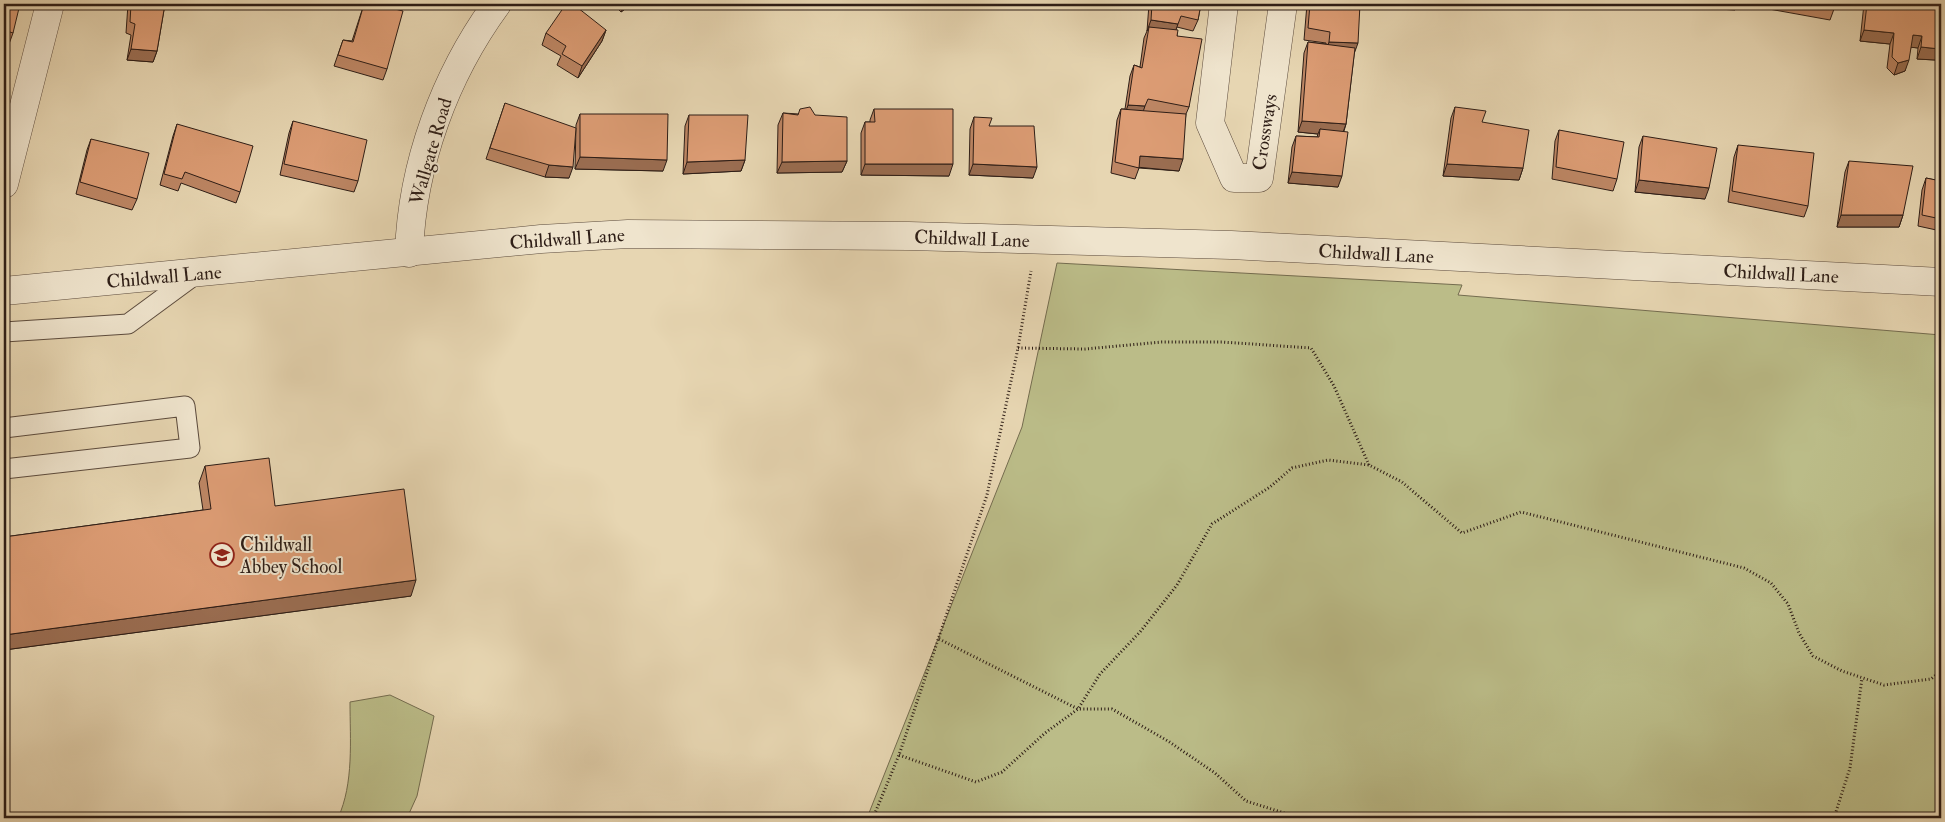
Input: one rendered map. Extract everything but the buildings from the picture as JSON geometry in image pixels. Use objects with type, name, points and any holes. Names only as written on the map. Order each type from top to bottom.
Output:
[{"type":"street","points":[[4,184],[50,4]]},
{"type":"street","name":"Wallgate Road","points":[[409,253],[412,213],[436,116],[464,55],[497,4]]},
{"type":"street","name":"Crossways","points":[[1224,4],[1210,123],[1234,178],[1260,178],[1283,4]]},
{"type":"street","name":"Childwall Lane","points":[[4,291],[542,239],[628,234],[910,236],[1231,245],[1941,282]]},
{"type":"lane","points":[[4,332],[128,324],[197,273]]},
{"type":"lane","points":[[4,428],[185,406],[190,448],[4,469]]},
{"type":"path","points":[[873,818],[899,755],[987,495],[1018,348],[1036,240]]},
{"type":"path","points":[[1018,348],[1085,349],[1162,342],[1222,342],[1311,348],[1334,386],[1369,465]]},
{"type":"path","points":[[899,755],[976,782],[1002,772],[1045,733],[1078,709],[1100,674],[1140,632],[1177,585],[1212,524],[1270,487],[1292,468],[1328,460],[1369,465],[1402,482],[1462,533],[1522,512],[1744,568],[1772,583],[1788,604],[1799,633],[1813,656],[1842,671],[1862,678],[1884,685],[1931,679],[1941,670]]},
{"type":"path","points":[[939,639],[1010,677],[1078,709],[1112,709],[1168,741],[1215,773],[1246,801],[1300,818]]},
{"type":"path","points":[[1834,818],[1850,768],[1862,678]]},
{"type":"green space","points":[[1057,263],[1462,285],[1458,295],[1941,335],[1941,818],[867,818],[1022,427]]},
{"type":"green space","points":[[390,695],[434,716],[417,796],[407,818],[338,818],[347,790],[349,776],[350,702]]},
{"type":"place","name":"Childwall Abbey School","points":[[222,555]]}]
